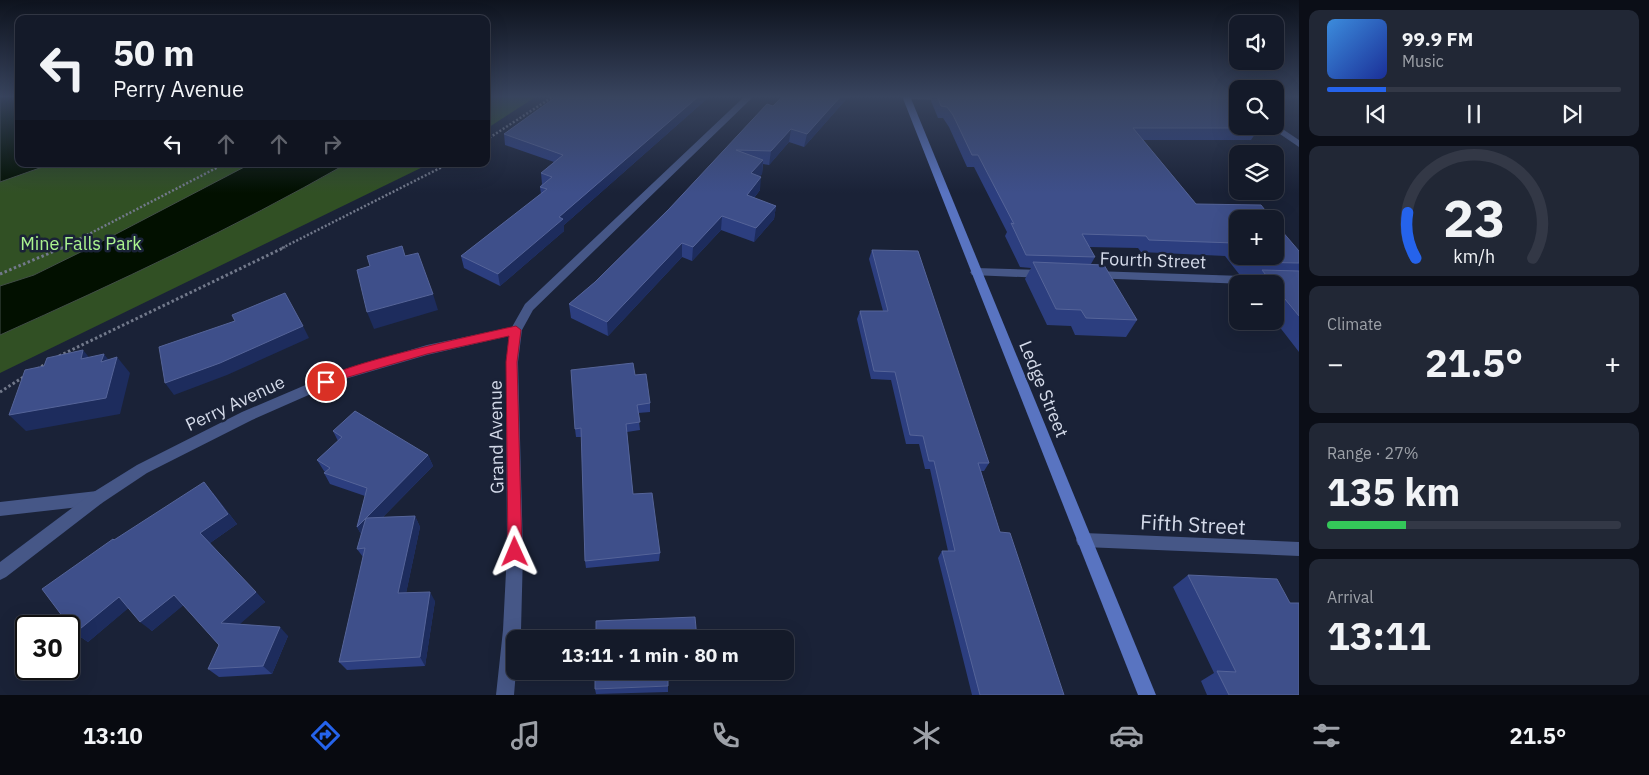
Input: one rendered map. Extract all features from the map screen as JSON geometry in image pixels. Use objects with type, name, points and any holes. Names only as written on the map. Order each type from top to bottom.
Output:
[{"type":"street","name":"Grand Avenue","points":[[505,695],[512,630],[515,552],[512,362],[516,330],[529,307],[716,128]]},
{"type":"street","name":"Ledge Street","points":[[919,128],[1147,695]]},
{"type":"street","points":[[1284,133],[1299,144]]},
{"type":"street","points":[[976,272],[1061,274]]},
{"type":"street","name":"Fourth Street","points":[[1081,275],[1299,282]]},
{"type":"street","name":"Perry Avenue","points":[[0,572],[97,498],[142,469],[238,421],[341,375],[435,348],[516,330]]},
{"type":"street","points":[[0,509],[97,498]]},
{"type":"street","name":"Fifth Street","points":[[1084,540],[1299,550]]},
{"type":"path","points":[[490,138],[505,128]]},
{"type":"path","points":[[0,274],[52,253],[218,167]]},
{"type":"path","points":[[0,392],[52,360],[329,225],[442,167]]},
{"type":"green space","name":"Mine Falls Park","points":[[0,128],[15,128],[15,167],[423,167],[0,373]]},
{"type":"shaded area","points":[[0,128],[15,128],[15,167],[42,167],[0,182]]},
{"type":"shaded area","points":[[244,167],[341,167],[304,188],[175,254],[0,335],[0,286],[34,275]]},
{"type":"building","points":[[512,128],[661,128],[559,217],[563,219],[498,274],[461,256],[547,189],[540,187],[552,177],[541,173],[563,155],[504,134]]},
{"type":"building","points":[[744,128],[812,128],[807,134],[791,129],[771,151],[736,150],[763,160],[751,173],[761,177],[747,195],[776,206],[756,228],[722,216],[693,247],[682,243],[607,322],[569,304],[595,282],[669,209]]},
{"type":"building","points":[[959,128],[1133,128],[1196,204],[1261,205],[1265,210],[1229,210],[1229,243],[1149,240],[1146,236],[1082,234],[1095,257],[1026,255],[1011,223],[1014,224],[978,155],[972,155]]},
{"type":"building","points":[[1284,234],[1299,251],[1299,263],[1284,263]]},
{"type":"building","points":[[402,246],[405,256],[418,253],[433,294],[367,312],[357,270],[370,266],[367,256]]},
{"type":"building","points":[[872,250],[918,251],[989,463],[978,463],[1000,532],[1010,533],[1064,695],[980,695],[942,551],[955,551],[934,461],[929,461],[923,436],[910,435],[895,372],[874,371],[860,311],[888,311]]},
{"type":"building","points":[[1033,262],[1104,265],[1137,320],[1086,318],[1081,310],[1056,309]]},
{"type":"building","points":[[1262,270],[1299,271],[1299,316],[1284,298],[1284,275],[1266,275]]},
{"type":"building","points":[[285,293],[303,326],[220,363],[165,383],[159,347],[235,321],[232,315]]},
{"type":"building","points":[[83,350],[81,359],[104,354],[101,362],[117,357],[106,398],[9,415],[25,370],[44,366],[47,358]]},
{"type":"building","points":[[633,363],[635,375],[646,374],[650,403],[637,405],[640,422],[626,424],[633,494],[652,493],[660,553],[585,561],[581,428],[575,429],[571,370]]},
{"type":"building","points":[[355,411],[428,455],[357,527],[367,488],[324,473],[330,468],[317,460],[342,437],[333,431]]},
{"type":"building","points":[[204,482],[228,514],[200,533],[256,592],[221,623],[280,627],[263,666],[208,669],[219,645],[174,595],[140,622],[119,597],[80,629],[80,615],[62,615],[42,589]]},
{"type":"building","points":[[415,516],[398,593],[430,592],[420,657],[339,662],[365,548],[357,549],[366,518]]},
{"type":"building","points":[[1188,575],[1277,579],[1290,603],[1299,603],[1299,695],[1229,695],[1217,671],[1236,672]]},
{"type":"building","points":[[695,617],[696,630],[596,630],[596,621]]},
{"type":"building","points":[[595,680],[668,680],[668,686],[595,689]]},
{"type":"route","points":[[326,382],[341,375],[427,350],[468,339],[516,330],[512,362],[515,552]]}]
